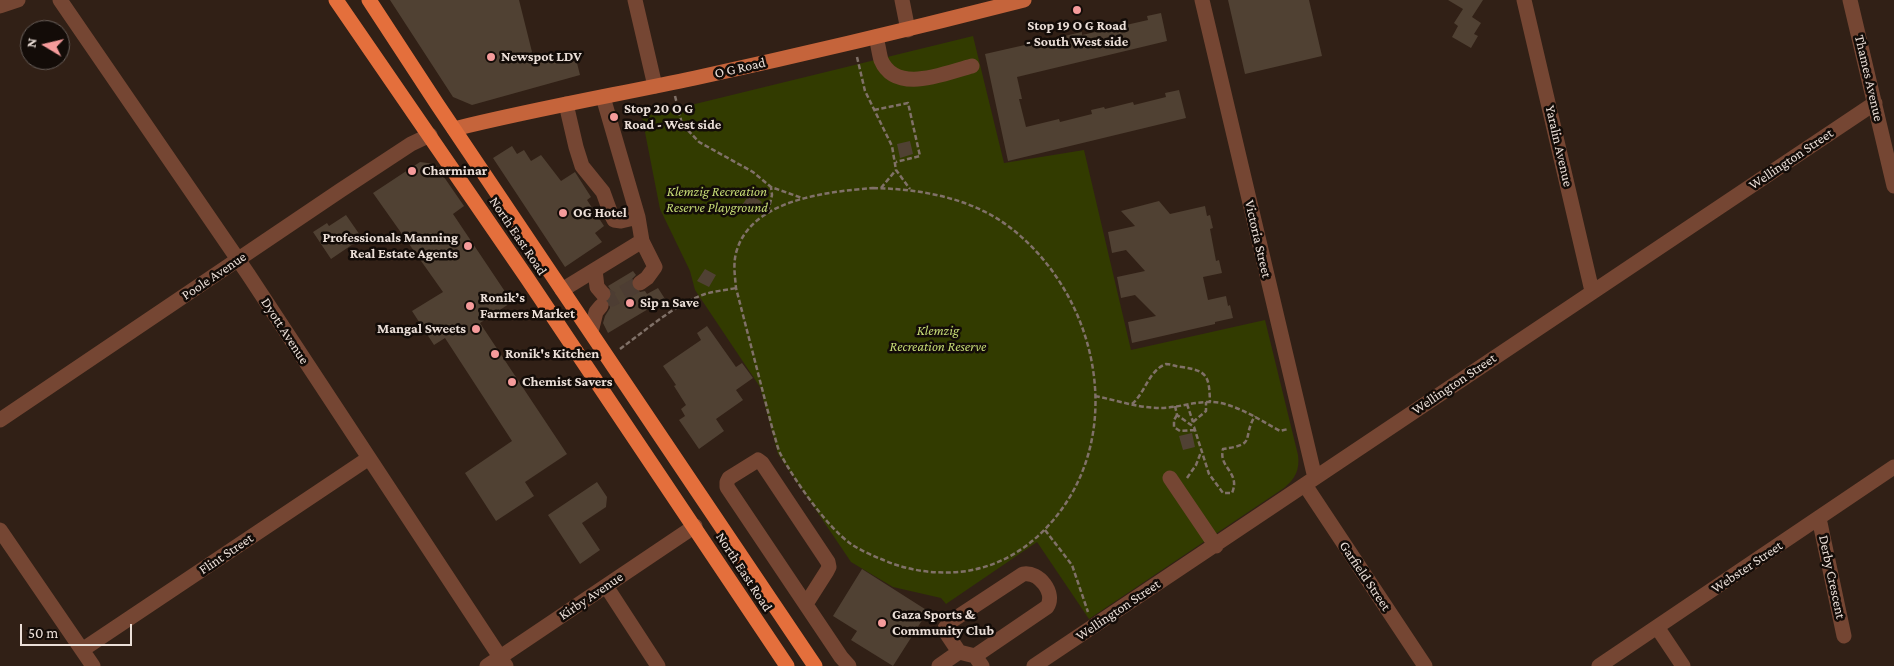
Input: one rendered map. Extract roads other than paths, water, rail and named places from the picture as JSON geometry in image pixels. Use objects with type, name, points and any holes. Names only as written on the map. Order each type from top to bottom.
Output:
[{"type":"highway","name":"North East Road","points":[[336,0],[430,135],[695,526],[787,666]]},
{"type":"highway","name":"North East Road","points":[[369,0],[815,666]]},
{"type":"highway","points":[[430,135],[454,129]]},
{"type":"highway","points":[[695,526],[713,514]]},
{"type":"main road","name":"O G Road","points":[[454,129],[908,30],[1024,0]]},
{"type":"street","points":[[0,6],[18,0]]},
{"type":"street","name":"Dyott Avenue","points":[[60,0],[238,260],[503,662]]},
{"type":"street","points":[[635,0],[655,86]]},
{"type":"street","points":[[902,0],[908,30]]},
{"type":"street","name":"Victoria Street","points":[[1202,0],[1302,426],[1310,481]]},
{"type":"street","name":"Yaralin Avenue","points":[[1524,0],[1592,291]]},
{"type":"street","name":"Thames Avenue","points":[[1850,0],[1894,186]]},
{"type":"street","points":[[876,37],[882,60],[888,70],[897,78],[909,81],[972,66]]},
{"type":"street","points":[[603,96],[638,217],[642,241],[654,267],[648,278],[640,282]]},
{"type":"street","name":"Wellington Street","points":[[1034,666],[1216,546],[1592,291],[1875,103]]},
{"type":"street","points":[[566,104],[582,166],[603,192],[610,214],[614,220],[621,221],[638,217]]},
{"type":"street","name":"Poole Avenue","points":[[0,420],[411,144],[430,135]]},
{"type":"street","points":[[562,290],[642,241]]},
{"type":"street","points":[[591,332],[596,312],[602,300],[597,287],[595,270]]},
{"type":"street","name":"Flint Street","points":[[82,650],[369,458]]},
{"type":"street","points":[[806,604],[827,572],[828,562],[762,463],[758,460],[729,478],[726,482],[727,487],[806,604],[849,666]]},
{"type":"street","name":"Webster Street","points":[[1599,666],[1894,467]]},
{"type":"street","name":"Garfield Street","points":[[1310,481],[1425,666]]},
{"type":"street","points":[[1173,483],[1216,546]]},
{"type":"street","name":"Derby Crescent","points":[[1819,518],[1844,636]]},
{"type":"street","name":"Kirby Avenue","points":[[488,666],[503,662],[606,586],[695,526]]},
{"type":"street","points":[[0,530],[93,666]]},
{"type":"street","points":[[1030,572],[1037,575],[1050,595],[1051,601],[1047,607],[978,661],[959,652],[945,631],[947,625],[1023,574],[1030,572]]},
{"type":"street","points":[[606,586],[658,666]]},
{"type":"street","points":[[1657,627],[1683,666]]},
{"type":"street","points":[[939,666],[959,652]]},
{"type":"tunnel","points":[[603,294],[612,299],[640,283]]},
{"type":"place","name":"Stop 19 O G Road - South West side","points":[[1077,10]]},
{"type":"place","name":"Newspot LDV","points":[[491,57]]},
{"type":"place","name":"Stop 20 O G Road - West side","points":[[614,117]]},
{"type":"place","name":"Charminar","points":[[412,171]]},
{"type":"place","name":"OG Hotel","points":[[563,213]]},
{"type":"place","name":"Professionals Manning Real Estate Agents","points":[[468,246]]},
{"type":"place","name":"Sip n Save","points":[[630,303]]},
{"type":"place","name":"Ronik’s Farmers Market","points":[[470,306]]},
{"type":"place","name":"Mangal Sweets","points":[[476,329]]},
{"type":"place","name":"Ronik's Kitchen","points":[[495,354]]},
{"type":"place","name":"Chemist Savers","points":[[512,382]]},
{"type":"place","name":"Gaza Sports & Community Club","points":[[882,623]]},
{"type":"park label","name":"Klemzig Recreation Reserve Playground","points":[[717,200]]},
{"type":"park label","name":"Klemzig Recreation Reserve","points":[[938,340]]}]
